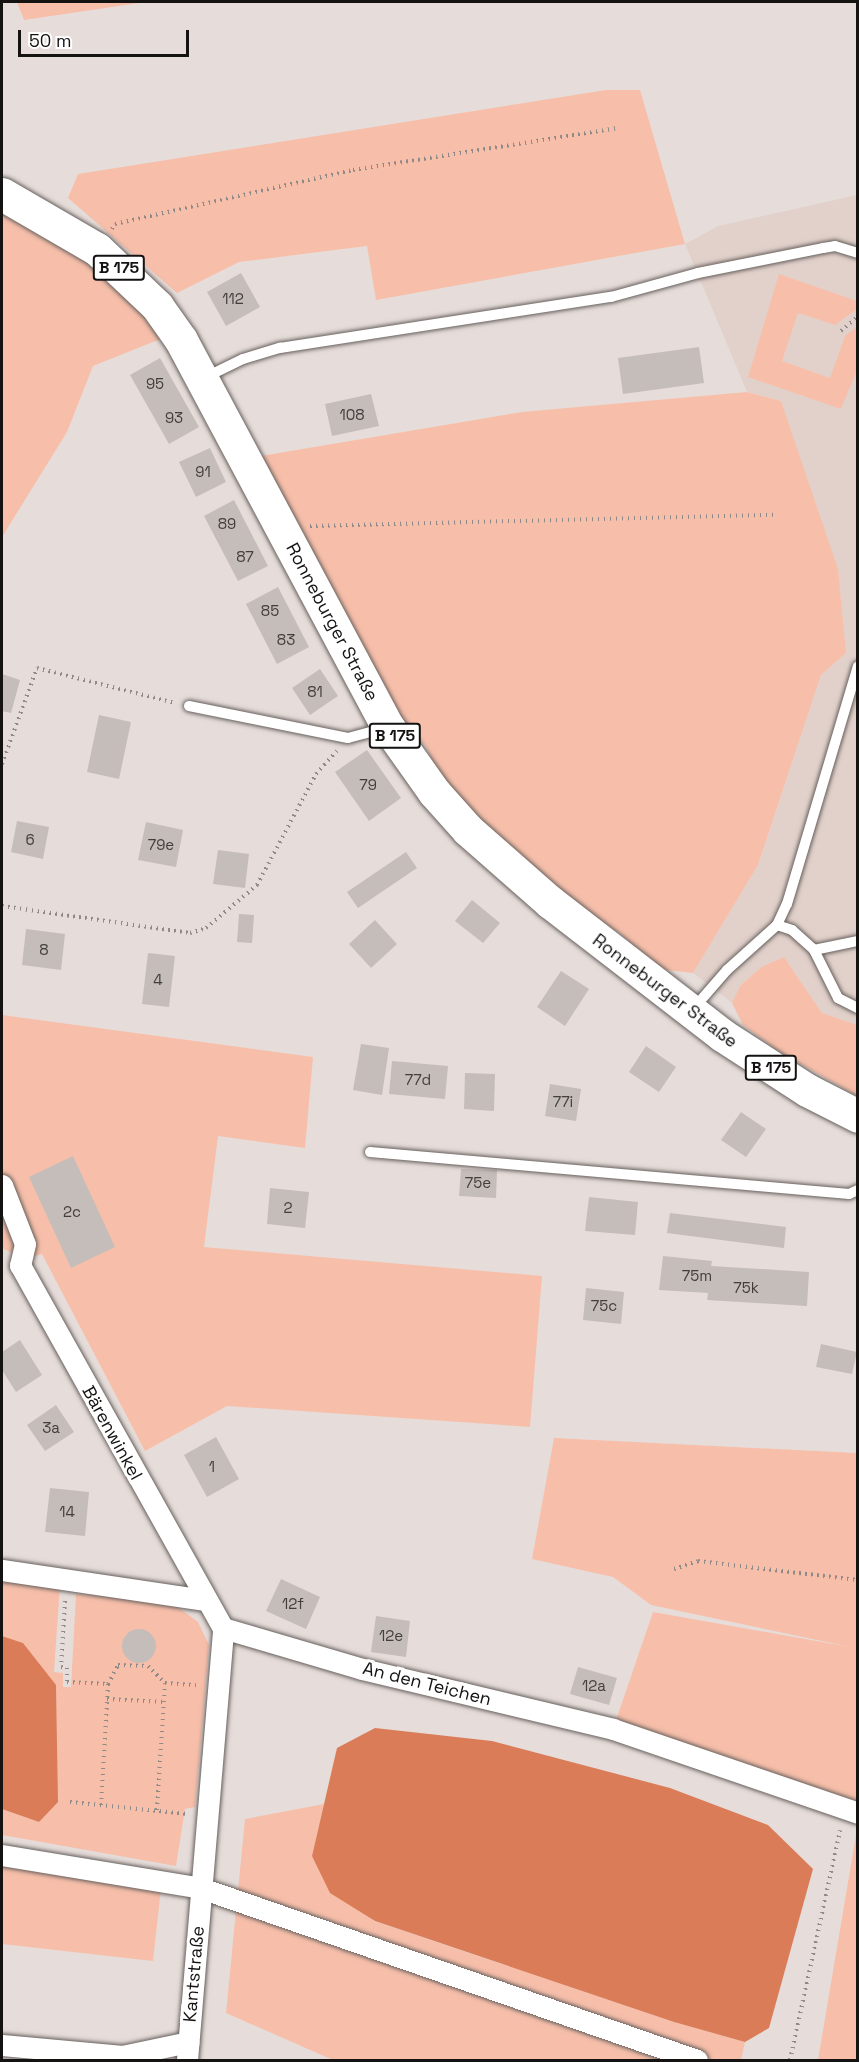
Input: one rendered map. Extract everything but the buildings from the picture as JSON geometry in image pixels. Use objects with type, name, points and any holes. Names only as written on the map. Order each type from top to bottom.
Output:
[{"type":"main road","name":"Ronneburger Straße","points":[[2,194],[97,249],[157,306],[203,378],[388,727],[434,792],[505,865],[690,1011],[767,1066],[858,1116]]},
{"type":"street","name":"Bärenwinkel","points":[[2,1185],[25,1244],[11,1261],[204,1600]]},
{"type":"street","points":[[2,1570],[204,1600],[223,1628]]},
{"type":"street","name":"Kantstraße","points":[[188,2051],[223,1628]]},
{"type":"street","name":"An den Teichen","points":[[223,1628],[362,1669],[613,1729],[851,1811]]},
{"type":"street","points":[[2,1855],[201,1888],[697,2061]]},
{"type":"street","points":[[2,2045],[122,2056],[188,2051]]},
{"type":"lane","points":[[203,378],[243,359],[280,348],[611,297],[698,273],[835,246],[858,253]]},
{"type":"lane","points":[[690,1011],[726,970],[777,925],[787,904],[858,666]]},
{"type":"lane","points":[[189,706],[348,738],[388,727]]},
{"type":"lane","points":[[777,925],[792,930],[814,950],[838,998],[858,1008]]},
{"type":"lane","points":[[814,950],[858,941]]},
{"type":"lane","points":[[370,1152],[837,1193],[858,1190]]},
{"type":"path","points":[[97,249],[115,224],[127,221],[353,170],[618,128]]},
{"type":"path","points":[[841,331],[858,316]]},
{"type":"path","points":[[281,526],[774,515]]},
{"type":"path","points":[[2,764],[37,668],[189,706]]},
{"type":"path","points":[[2,906],[190,933],[206,928],[257,885],[316,774],[348,738]]},
{"type":"path","points":[[674,1569],[698,1561],[858,1580]]},
{"type":"path","points":[[66,1580],[61,1668],[68,1668],[67,1682],[108,1684]]},
{"type":"path","points":[[101,1805],[108,1684],[118,1665],[148,1666],[165,1683],[217,1687]]},
{"type":"path","points":[[157,1810],[165,1683]]},
{"type":"path","points":[[108,1699],[164,1702]]},
{"type":"path","points":[[70,1802],[207,1816]]},
{"type":"path","points":[[790,2061],[851,1811]]},
{"type":"shaded area","points":[[17,2],[146,2],[24,20]]},
{"type":"shaded area","points":[[606,90],[640,90],[685,244],[376,300],[367,246],[239,262],[177,293],[68,198],[78,174]]},
{"type":"shaded area","points":[[857,195],[857,1025],[852,1026],[822,1013],[784,957],[761,967],[740,986],[732,1003],[693,973],[758,865],[821,675],[846,653],[781,401],[747,392],[685,244],[718,226]]},
{"type":"shaded area","points":[[2,208],[75,248],[127,295],[163,338],[93,366],[67,432],[2,537]]},
{"type":"shaded area","points":[[779,274],[857,301],[857,309],[835,325],[798,313],[782,361],[830,378],[845,336],[857,327],[857,370],[841,409],[748,377]]},
{"type":"shaded area","points":[[747,392],[781,401],[838,569],[846,653],[821,675],[758,865],[693,973],[658,969],[619,932],[597,923],[494,836],[439,776],[426,746],[400,720],[261,456],[522,412]]},
{"type":"shaded area","points":[[784,957],[822,1013],[857,1025],[857,1096],[778,1051],[743,1025],[732,1003],[740,986],[761,967]]},
{"type":"shaded area","points":[[2,1015],[313,1057],[305,1148],[218,1136],[204,1247],[542,1276],[530,1427],[227,1406],[145,1451],[42,1254],[25,1259],[2,1248]]},
{"type":"shaded area","points":[[554,1438],[857,1453],[857,1813],[613,1729],[653,1612],[850,1647],[651,1605],[613,1577],[532,1559]]},
{"type":"shaded area","points":[[2,1578],[60,1585],[54,1672],[63,1673],[63,1687],[71,1687],[76,1594],[171,1602],[198,1622],[209,1645],[195,1807],[185,1809],[176,1866],[2,1835],[2,1809],[39,1822],[57,1798],[57,1790],[56,1686],[23,1643],[2,1636]]},
{"type":"shaded area","points":[[2,1636],[23,1643],[56,1685],[58,1802],[39,1822],[2,1809]]},
{"type":"shaded area","points":[[375,1728],[492,1741],[670,1788],[768,1825],[813,1869],[769,2028],[745,2042],[674,2022],[375,1921],[330,1893],[312,1856],[337,1748]]},
{"type":"shaded area","points":[[324,1804],[312,1856],[374,1921],[674,2022],[745,2042],[741,2060],[333,2060],[226,2013],[245,1819]]},
{"type":"shaded area","points":[[857,1829],[857,2060],[818,2060]]},
{"type":"shaded area","points":[[2,1855],[162,1880],[153,1961],[2,1944]]}]
